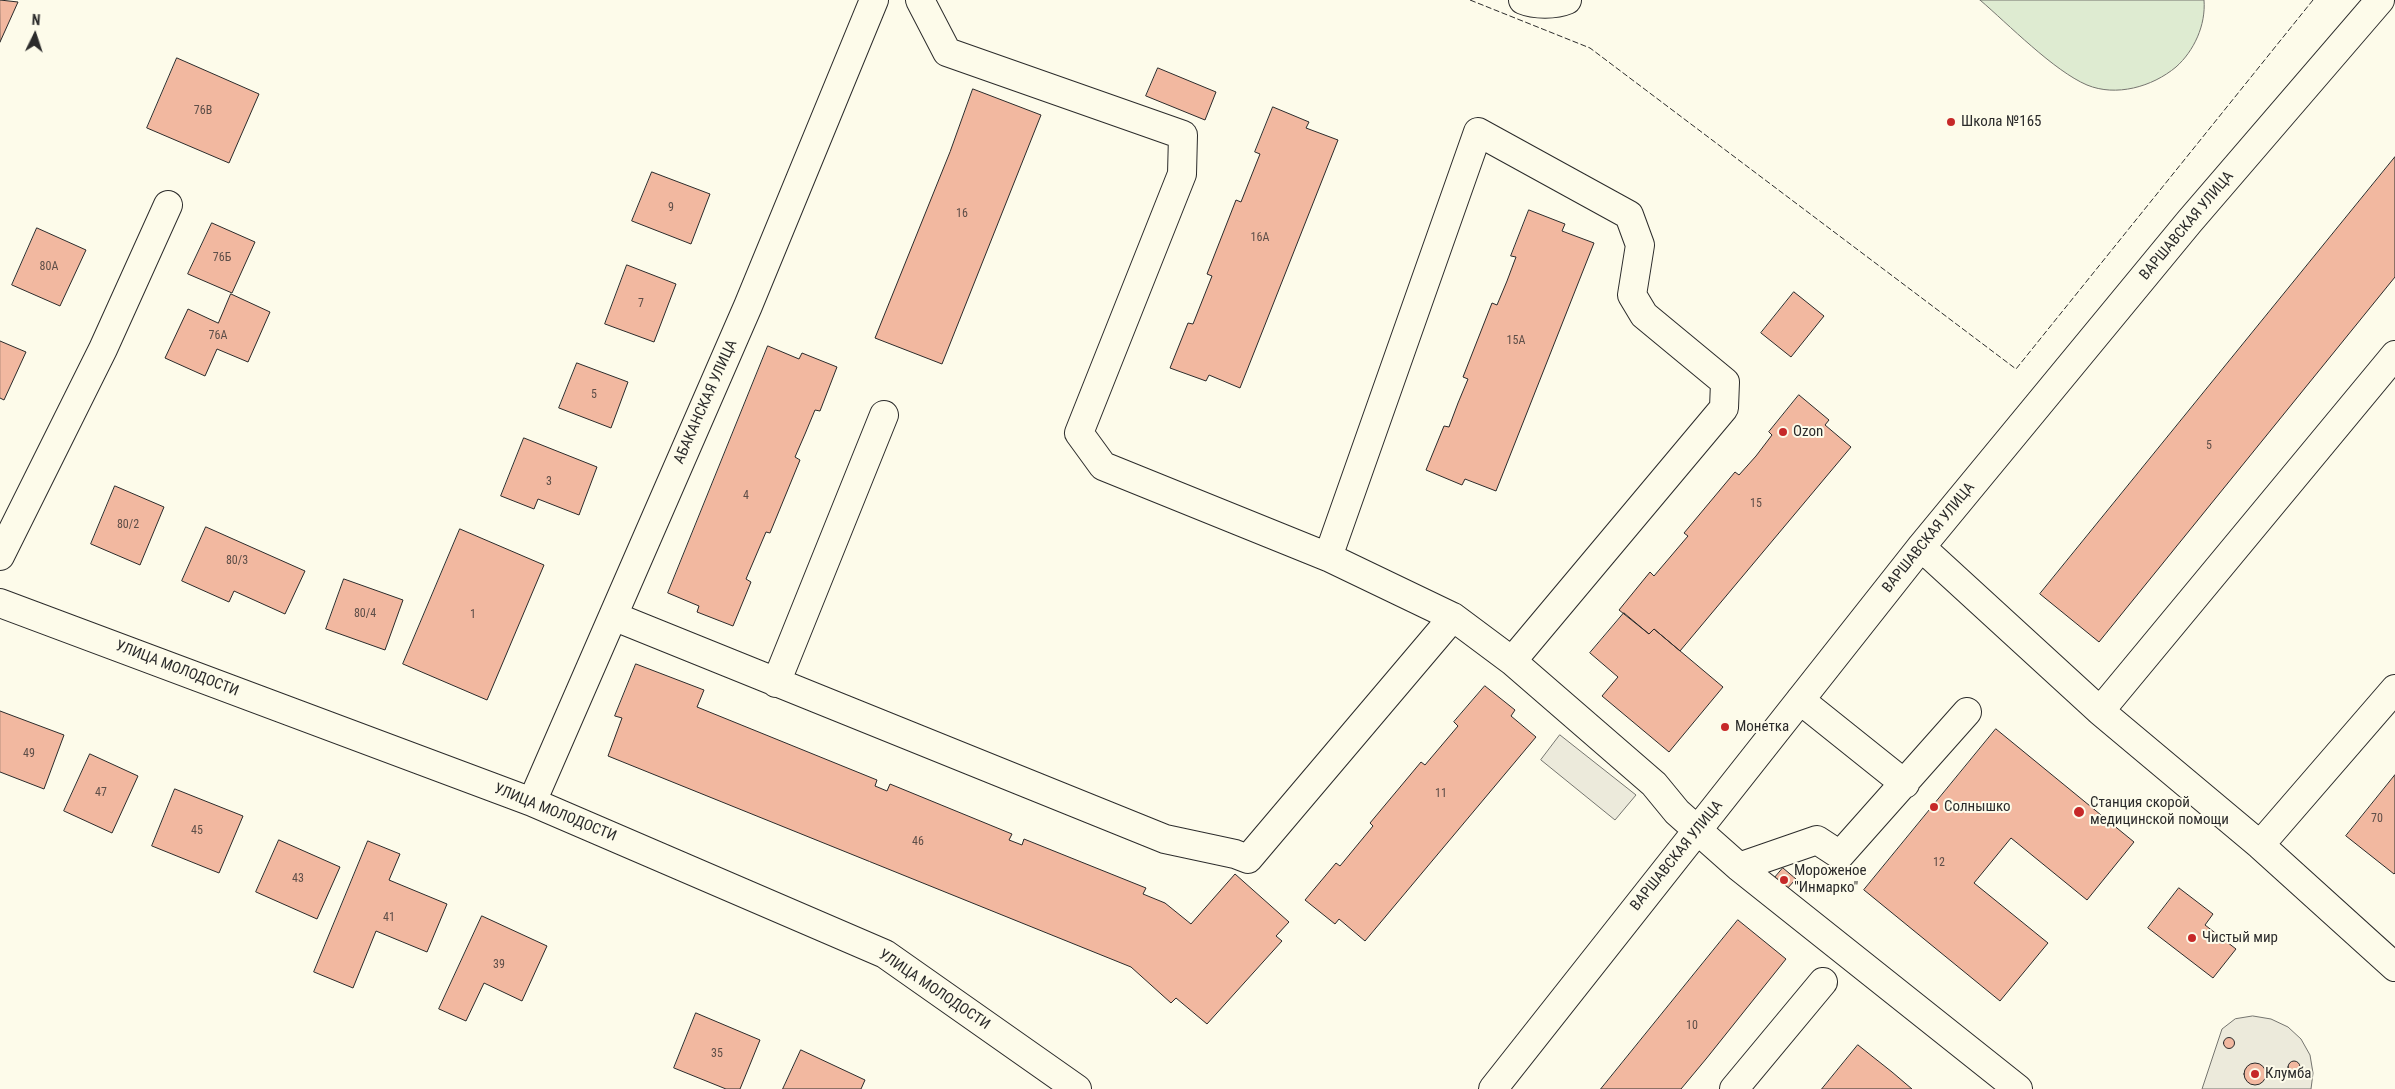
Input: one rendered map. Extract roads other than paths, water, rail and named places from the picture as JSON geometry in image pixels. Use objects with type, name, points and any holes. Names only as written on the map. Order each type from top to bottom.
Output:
[{"type":"street","name":"АБАКАНСКАЯ УЛИЦА","points":[[532,802],[748,306],[874,0]]},
{"type":"street","points":[[920,0],[947,52],[1183,135],[1182,174],[1079,433],[1103,466],[1328,557],[1453,617],[1512,661],[1654,784],[1677,812],[1739,867],[2018,1089]]},
{"type":"street","points":[[1523,0],[1528,2],[1560,3],[1567,0]]},
{"type":"street","points":[[2380,0],[2395,12]]},
{"type":"street","name":"ВАРШАВСКАЯ УЛИЦА","points":[[1493,1089],[1921,547],[2189,222],[2380,0]]},
{"type":"street","points":[[1328,557],[1478,132],[1629,216],[1640,245],[1632,295],[1644,315],[1725,382],[1724,408],[1512,661]]},
{"type":"street","points":[[0,556],[103,349],[168,205]]},
{"type":"street","points":[[2100,711],[2395,355]]},
{"type":"street","points":[[776,683],[884,415]]},
{"type":"street","points":[[1921,547],[2100,711],[2260,845],[2395,967]]},
{"type":"street","name":"УЛИЦА МОЛОДОСТИ","points":[[0,603],[532,802],[885,954],[1077,1089]]},
{"type":"street","points":[[613,616],[1165,839],[1235,854],[1248,859],[1453,617]]},
{"type":"street","points":[[2260,845],[2395,689]]},
{"type":"street","points":[[1800,700],[1905,784]]},
{"type":"street","points":[[1739,867],[1817,840],[1840,855],[1967,712]]},
{"type":"street","points":[[1734,1089],[1823,982]]},
{"type":"place","name":"Школа №165","points":[[1951,122]]},
{"type":"place","name":"Ozon","points":[[1783,432]]},
{"type":"place","name":"Монетка","points":[[1725,727]]},
{"type":"place","name":"Солнышко","points":[[1934,807]]},
{"type":"place","name":"Станция скорой медицинской помощи","points":[[2079,812]]},
{"type":"place","name":"Мороженое \"Инмарко\"","points":[[1784,880]]},
{"type":"place","name":"Чистый мир","points":[[2192,938]]},
{"type":"place","name":"Клумба","points":[[2255,1074]]}]
